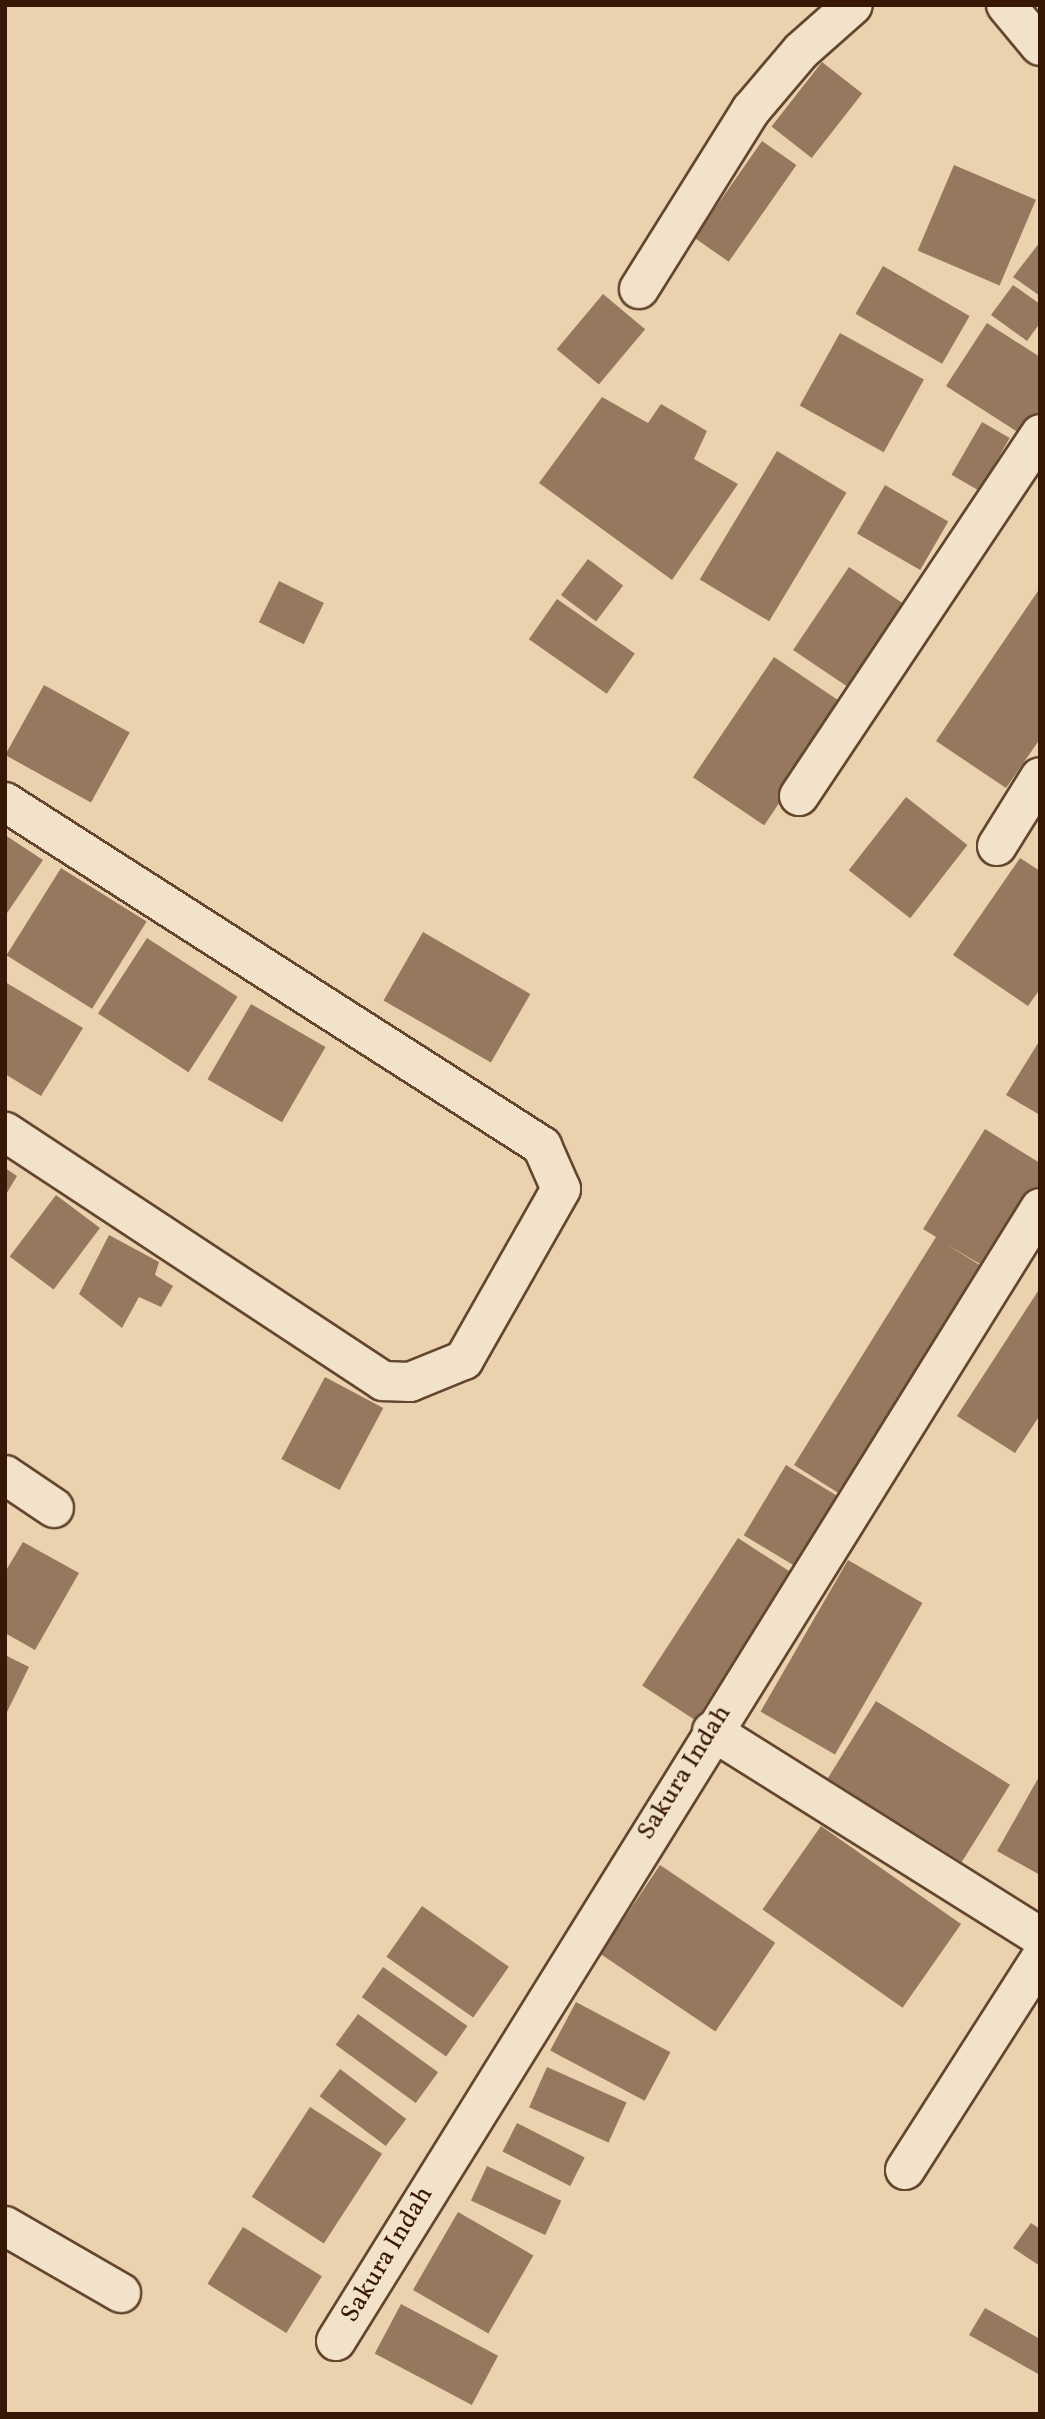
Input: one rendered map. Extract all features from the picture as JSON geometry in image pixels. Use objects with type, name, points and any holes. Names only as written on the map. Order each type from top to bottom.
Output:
[{"type":"street","points":[[639,289],[751,110],[801,51],[853,5]]},
{"type":"street","points":[[1006,5],[1040,46]]},
{"type":"street","points":[[799,796],[1040,434]]},
{"type":"street","points":[[997,846],[1040,777]]},
{"type":"street","points":[[5,802],[542,1146],[561,1189],[464,1360],[410,1382],[383,1381],[5,1132]]},
{"type":"street","name":"Sakura Indah","points":[[336,2341],[712,1731],[1040,1208]]},
{"type":"street","points":[[5,1475],[54,1508]]},
{"type":"street","points":[[712,1731],[1040,1937]]},
{"type":"street","points":[[905,2170],[1040,1959]]},
{"type":"street","points":[[5,2226],[121,2293]]},
{"type":"building","points":[[822,62],[862,93],[812,158],[772,127]]},
{"type":"building","points":[[762,141],[796,165],[729,262],[694,238]]},
{"type":"building","points":[[954,165],[1036,200],[1000,285],[918,251]]},
{"type":"building","points":[[1040,242],[1040,296],[1013,277]]},
{"type":"building","points":[[883,266],[970,316],[942,364],[856,314]]},
{"type":"building","points":[[1013,285],[1040,304],[1040,323],[1027,341],[991,315]]},
{"type":"building","points":[[603,294],[645,329],[599,385],[557,349]]},
{"type":"building","points":[[987,323],[1040,357],[1040,418],[1027,438],[946,386]]},
{"type":"building","points":[[840,333],[924,380],[884,452],[800,406]]},
{"type":"building","points":[[602,397],[648,423],[661,404],[707,431],[694,459],[738,484],[672,580],[539,483]]},
{"type":"building","points":[[982,422],[1010,438],[979,491],[952,475]]},
{"type":"building","points":[[777,451],[846,493],[769,621],[700,580]]},
{"type":"building","points":[[885,485],[948,522],[920,570],[857,533]]},
{"type":"building","points":[[588,559],[623,585],[596,621],[561,595]]},
{"type":"building","points":[[849,567],[905,605],[849,688],[793,650]]},
{"type":"building","points":[[279,581],[324,603],[304,644],[259,622]]},
{"type":"building","points":[[1040,588],[1040,739],[1006,788],[936,741]]},
{"type":"building","points":[[557,599],[635,653],[607,694],[529,639]]},
{"type":"building","points":[[774,657],[845,705],[764,825],[693,777]]},
{"type":"building","points":[[44,685],[130,733],[91,802],[5,755]]},
{"type":"building","points":[[906,797],[967,845],[910,918],[849,870]]},
{"type":"building","points":[[5,835],[43,860],[5,916]]},
{"type":"building","points":[[1020,858],[1040,871],[1040,989],[1028,1006],[953,955]]},
{"type":"building","points":[[61,868],[147,922],[92,1009],[6,955]]},
{"type":"building","points":[[423,932],[530,994],[491,1062],[384,1000]]},
{"type":"building","points":[[147,938],[238,997],[189,1072],[98,1013]]},
{"type":"building","points":[[5,982],[83,1028],[41,1096],[5,1074]]},
{"type":"building","points":[[251,1004],[325,1047],[282,1122],[208,1079]]},
{"type":"building","points":[[1040,1040],[1040,1115],[1006,1095]]},
{"type":"building","points":[[985,1129],[1040,1163],[1040,1193],[992,1271],[946,1244],[983,1267],[840,1494],[794,1465],[936,1237],[923,1229]]},
{"type":"building","points":[[5,1168],[17,1176],[5,1196]]},
{"type":"building","points":[[56,1195],[100,1228],[54,1290],[10,1256]]},
{"type":"building","points":[[109,1235],[159,1262],[155,1275],[173,1286],[161,1307],[139,1297],[122,1328],[79,1294]]},
{"type":"building","points":[[1040,1288],[1040,1415],[1015,1453],[957,1416]]},
{"type":"building","points":[[325,1377],[383,1408],[340,1490],[281,1459]]},
{"type":"building","points":[[786,1465],[838,1496],[796,1567],[744,1535]]},
{"type":"building","points":[[738,1538],[792,1573],[696,1720],[642,1686]]},
{"type":"building","points":[[23,1542],[79,1573],[35,1650],[5,1633],[5,1572]]},
{"type":"building","points":[[848,1560],[922,1603],[835,1755],[760,1712]]},
{"type":"building","points":[[5,1655],[29,1667],[5,1716]]},
{"type":"building","points":[[876,1701],[1010,1785],[962,1862],[828,1778]]},
{"type":"building","points":[[1040,1775],[1040,1875],[997,1851]]},
{"type":"building","points":[[821,1826],[961,1924],[903,2008],[762,1910]]},
{"type":"building","points":[[660,1865],[775,1943],[715,2031],[600,1954]]},
{"type":"building","points":[[422,1906],[509,1967],[473,2018],[386,1957]]},
{"type":"building","points":[[383,1967],[467,2026],[446,2056],[362,1997]]},
{"type":"building","points":[[576,2002],[670,2052],[645,2101],[550,2051]]},
{"type":"building","points":[[358,2014],[438,2072],[416,2103],[336,2045]]},
{"type":"building","points":[[547,2067],[626,2102],[609,2143],[529,2107]]},
{"type":"building","points":[[340,2069],[406,2119],[386,2146],[320,2096]]},
{"type":"building","points":[[310,2107],[382,2154],[324,2244],[252,2197]]},
{"type":"building","points":[[517,2123],[585,2158],[570,2186],[502,2152]]},
{"type":"building","points":[[487,2166],[561,2201],[545,2235],[471,2200]]},
{"type":"building","points":[[458,2212],[533,2256],[488,2333],[413,2290]]},
{"type":"building","points":[[1031,2223],[1040,2229],[1040,2266],[1013,2248]]},
{"type":"building","points":[[243,2227],[322,2276],[286,2333],[207,2284]]},
{"type":"building","points":[[401,2304],[498,2356],[472,2405],[375,2353]]},
{"type":"building","points":[[985,2308],[1040,2339],[1040,2375],[969,2335]]}]
